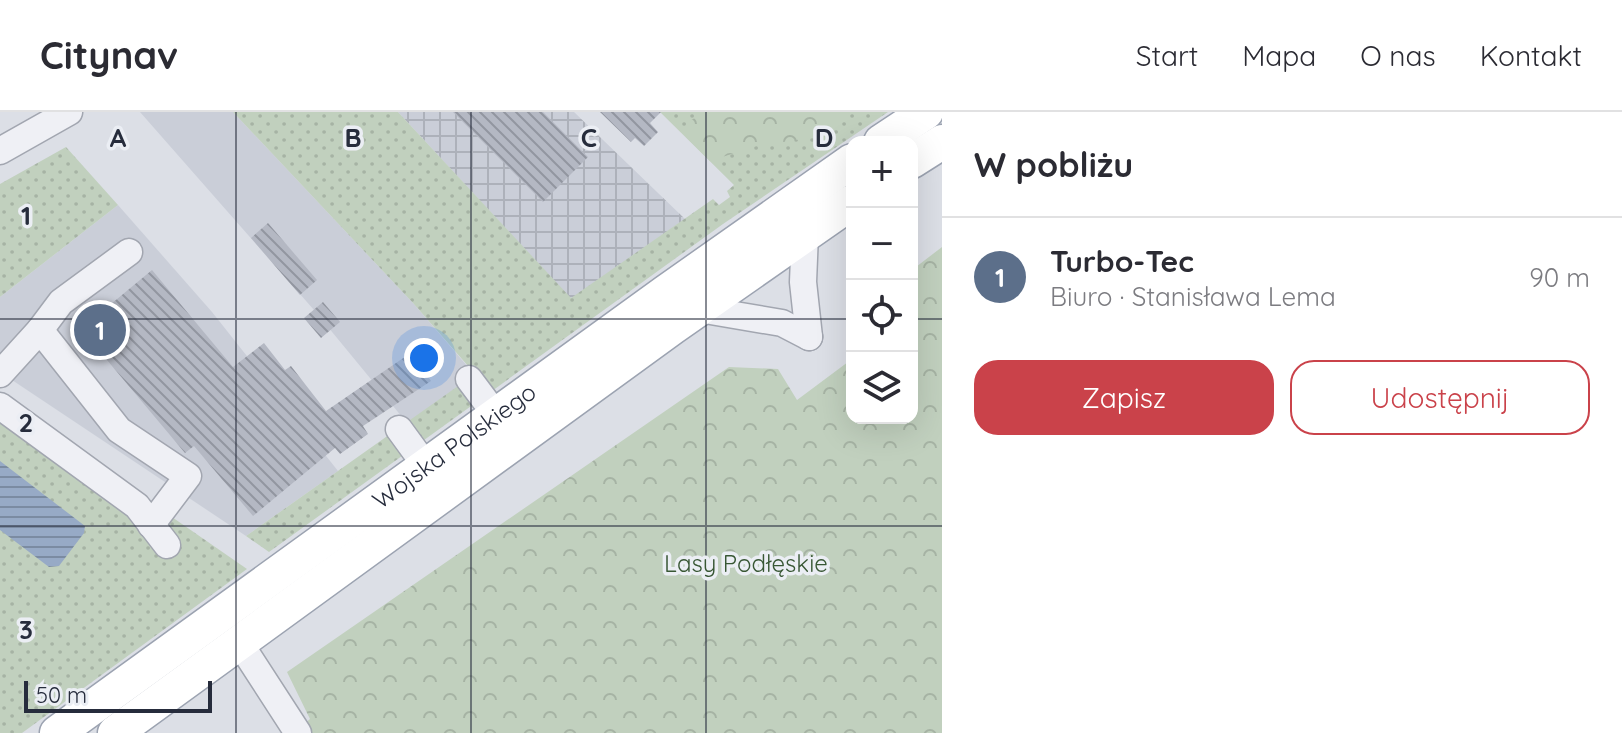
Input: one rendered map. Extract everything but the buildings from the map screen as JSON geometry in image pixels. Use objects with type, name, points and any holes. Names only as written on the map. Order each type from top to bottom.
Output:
[{"type":"main road","points":[[890,136],[926,112]]},
{"type":"main road","points":[[918,157],[942,142]]},
{"type":"main road","name":"Wojska Polskiego","points":[[57,733],[846,165]]},
{"type":"main road","name":"Wojska Polskiego","points":[[115,733],[699,309],[846,206]]},
{"type":"street","points":[[0,151],[69,112]]},
{"type":"street","points":[[699,309],[782,323],[809,337],[803,302],[805,234]]},
{"type":"street","points":[[0,374],[61,302],[129,252]]},
{"type":"street","points":[[0,406],[137,506],[159,535],[188,476],[119,430],[40,330]]},
{"type":"street","points":[[469,379],[496,415]]},
{"type":"street","points":[[399,429],[426,466]]},
{"type":"street","points":[[239,642],[298,733]]},
{"type":"shaded area","points":[[140,112],[233,112],[413,303],[475,375],[407,423],[314,310]]},
{"type":"shaded area","points":[[398,112],[574,112],[685,219],[571,299]]},
{"type":"shaded area","points":[[118,205],[212,312],[338,471],[246,536],[0,372],[0,297]]},
{"type":"green space","points":[[233,112],[398,112],[571,298],[713,199],[719,205],[730,197],[727,191],[734,185],[660,112],[888,112],[853,136],[846,136],[846,141],[723,224],[269,552],[246,536],[475,374],[413,303]]},
{"type":"green space","points":[[709,112],[854,112],[817,137],[756,146],[710,161],[686,137],[686,122]]},
{"type":"green space","points":[[66,147],[118,205],[0,297],[0,184]]},
{"type":"green space","name":"Lasy Podłęskie","points":[[942,247],[942,733],[293,733],[310,719],[287,672],[729,367],[778,369],[797,400],[846,363],[846,424],[918,424],[918,265]]},
{"type":"green space","points":[[0,398],[247,569],[22,733],[0,733]]},
{"type":"water","points":[[0,461],[85,526],[84,533],[59,566],[49,567],[0,530]]},
{"type":"place","name":"Turbo-Tec","points":[[100,330]]}]
